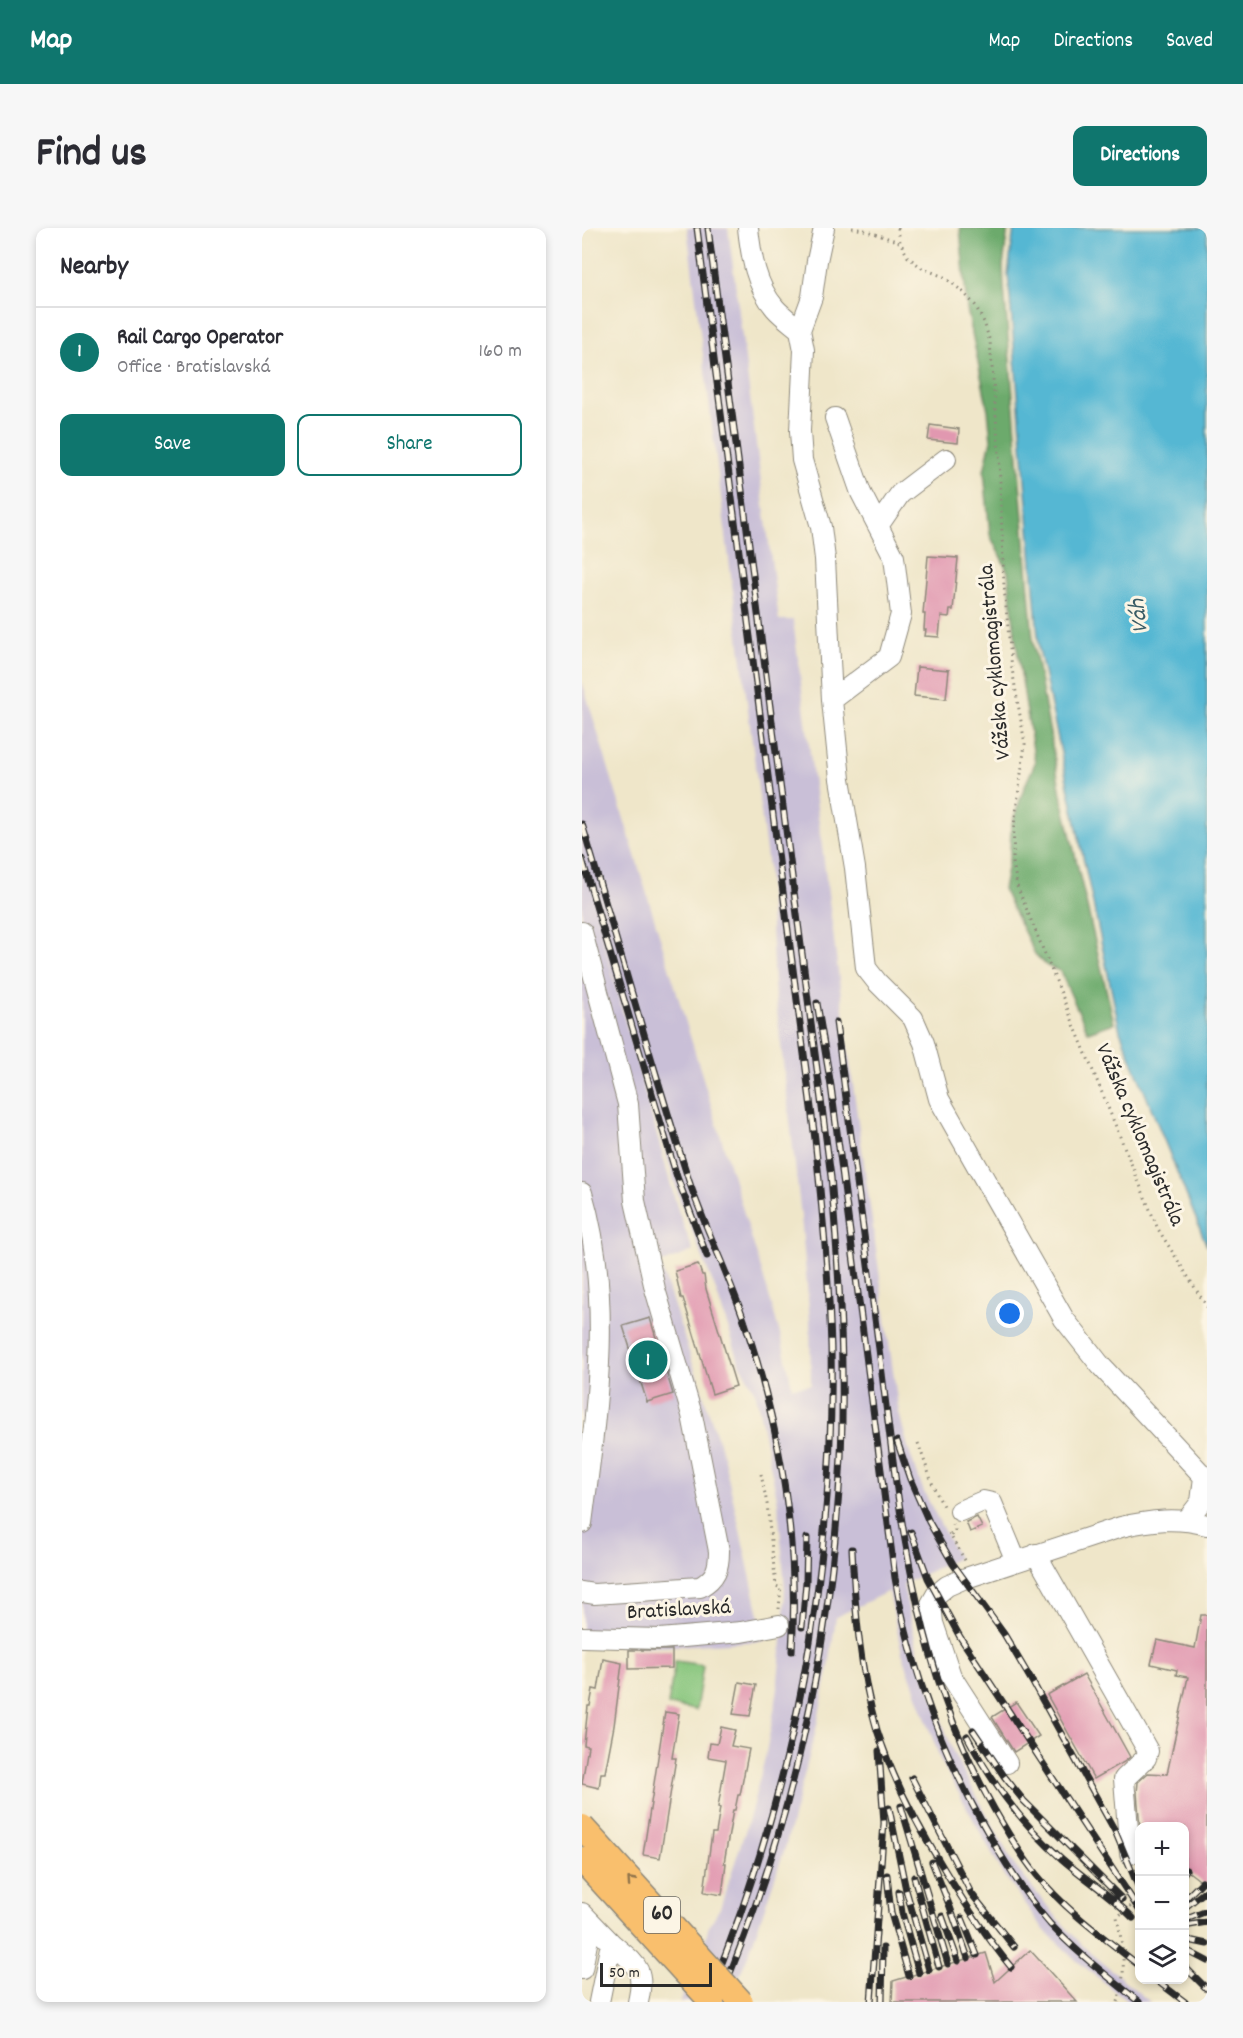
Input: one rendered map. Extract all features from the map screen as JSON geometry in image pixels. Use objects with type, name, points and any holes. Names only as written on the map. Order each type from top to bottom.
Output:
[{"type":"main road","name":"60","points":[[582,1827],[741,2002]]},
{"type":"main road","name":"60","points":[[582,1860],[712,2002]]},
{"type":"street","points":[[748,228],[759,282],[775,307],[800,330]]},
{"type":"street","points":[[824,228],[812,297],[800,330],[804,350],[800,431],[802,460],[822,538],[832,700],[840,778],[855,868],[866,968],[913,1018],[924,1043],[939,1099],[1064,1319],[1101,1366],[1205,1479],[1201,1502],[1187,1520]]},
{"type":"street","points":[[832,700],[889,657],[901,614],[894,557],[861,493],[835,418]]},
{"type":"street","points":[[878,526],[900,494],[946,459]]},
{"type":"street","points":[[582,932],[628,1104],[635,1201],[655,1289],[692,1415],[719,1551],[719,1562],[713,1578],[700,1587],[594,1594],[582,1592]]},
{"type":"street","points":[[582,1193],[595,1247],[600,1321],[595,1423],[582,1523]]},
{"type":"street","points":[[960,1511],[983,1501],[992,1503],[1016,1561]]},
{"type":"street","points":[[1007,1763],[951,1676],[933,1623],[932,1604],[936,1595],[946,1586],[974,1575],[1132,1525],[1187,1520],[1207,1525]]},
{"type":"street","points":[[1036,1554],[1148,1751],[1146,1758],[1124,1779],[1130,1854]]},
{"type":"street","name":"Bratislavská","points":[[582,1637],[660,1639],[741,1632],[779,1625]]},
{"type":"street","points":[[587,1918],[635,1964],[640,1973],[642,1986],[638,2002]]},
{"type":"street","points":[[582,1969],[587,1918]]},
{"type":"street","points":[[599,2002],[611,1943]]},
{"type":"path","points":[[852,228],[900,242],[898,228]]},
{"type":"path","name":"Vážska cyklomagistrála","points":[[900,242],[908,257],[922,268],[953,284],[975,305],[984,322],[990,342],[999,454],[1004,587],[1012,669],[1025,744],[1014,825],[1013,862],[1017,886],[1158,1229],[1207,1307]]},
{"type":"path","points":[[918,1443],[934,1488]]},
{"type":"path","points":[[761,1474],[767,1504],[776,1586],[781,1587],[779,1625]]},
{"type":"path","points":[[949,1533],[974,1575]]},
{"type":"path","points":[[1118,2002],[1122,1988],[1124,1954],[1117,1917],[1135,1903]]},
{"type":"shaded area","points":[[687,228],[728,228],[779,620],[793,620],[849,1057],[899,1413],[909,1451],[924,1492],[958,1558],[903,1584],[920,1662],[954,1754],[1014,1865],[1084,1947],[1150,2002],[1128,2002],[1076,1960],[1043,1929],[1004,1875],[940,1759],[902,1653],[889,1591],[836,1617],[829,1667],[815,1734],[785,1848],[730,2002],[680,2002],[703,1947],[709,1926],[720,1908],[749,1819],[765,1758],[778,1689],[785,1589],[778,1503],[756,1394],[739,1361],[715,1288],[680,1201],[592,902],[677,1207],[693,1251],[660,1264],[723,1455],[765,1641],[659,1647],[582,1644],[582,681],[768,1292],[792,1387],[811,1385],[810,1321],[801,1216],[774,985],[768,867]]},
{"type":"green space","points":[[960,228],[1008,228],[1003,266],[1004,287],[1033,640],[1061,794],[1114,1023],[1088,1032],[1060,971],[1047,966],[1035,954],[1003,889],[1010,853],[1011,827],[1035,763],[1016,642],[1008,572],[990,535],[984,471],[991,440],[988,410],[967,309]]},
{"type":"green space","points":[[675,1661],[703,1665],[696,1710],[668,1705]]},
{"type":"water","name":"Váh","points":[[1014,228],[1207,228],[1207,1246],[1120,1031],[1039,649],[1008,274]]},
{"type":"building","points":[[930,425],[959,429],[958,443],[928,440]]},
{"type":"building","points":[[928,556],[958,558],[953,610],[950,610],[949,617],[941,616],[939,637],[925,636],[926,630],[924,630],[925,614],[923,614]]},
{"type":"building","points":[[917,667],[949,670],[946,699],[914,696]]},
{"type":"building","points":[[698,1264],[704,1275],[706,1289],[736,1386],[712,1394],[683,1298],[681,1298],[675,1271]]},
{"type":"building","points":[[650,1318],[673,1394],[647,1402],[623,1326]]},
{"type":"building","points":[[977,1517],[982,1527],[970,1532],[966,1522]]},
{"type":"building","points":[[1201,1615],[1207,1615],[1207,1886],[1189,1872],[1189,1822],[1140,1822],[1137,1793],[1138,1782],[1148,1773],[1167,1774],[1188,1677],[1176,1675],[1177,1670],[1151,1664],[1157,1640],[1195,1648]]},
{"type":"building","points":[[629,1650],[672,1650],[672,1668],[629,1669]]},
{"type":"building","points":[[603,1659],[622,1663],[614,1726],[605,1773],[601,1773],[599,1788],[582,1784],[588,1746],[584,1745],[588,1706],[590,1706],[593,1689],[598,1690]]},
{"type":"building","points":[[1084,1674],[1130,1757],[1094,1779],[1047,1695]]},
{"type":"building","points":[[739,1682],[756,1685],[750,1716],[733,1714]]},
{"type":"building","points":[[1016,1702],[1039,1736],[1014,1752],[992,1717]]},
{"type":"building","points":[[665,1712],[679,1714],[672,1758],[676,1758],[660,1858],[643,1855]]},
{"type":"building","points":[[721,1727],[735,1730],[731,1746],[749,1749],[740,1795],[738,1795],[735,1810],[733,1810],[724,1863],[726,1863],[722,1895],[704,1892],[712,1833],[716,1833],[726,1760],[708,1757],[710,1743],[717,1744]]},
{"type":"building","points":[[1030,1950],[1077,2002],[892,2002],[893,1981],[986,1953],[995,1982]]},
{"type":"railway","points":[[697,228],[815,1139],[823,1217],[831,1347],[826,1515],[803,1681],[785,1763],[763,1844],[737,1924],[706,2002]]},
{"type":"railway","points":[[708,228],[831,1177],[842,1352],[841,1457],[836,1527],[818,1666],[787,1803],[744,1937],[718,2002]]},
{"type":"railway","points":[[582,824],[689,1181],[744,1320],[768,1401],[784,1483],[789,1525],[793,1567],[792,1651]]},
{"type":"railway","points":[[582,859],[677,1177],[707,1256]]},
{"type":"railway","points":[[817,1003],[831,1086],[895,1578],[918,1675],[940,1736],[968,1797],[1014,1876],[1040,1913],[1060,1935],[1139,2002]]},
{"type":"railway","points":[[836,1022],[894,1468],[903,1527],[927,1643],[945,1699],[967,1755],[1014,1843],[1047,1887],[1098,1934],[1135,1962]]},
{"type":"railway","points":[[897,1441],[910,1479],[929,1522],[953,1564],[1004,1634],[1033,1683],[1115,1831],[1135,1879]]},
{"type":"railway","points":[[911,1532],[928,1578],[960,1637],[1135,1903]]},
{"type":"railway","points":[[802,1627],[807,1538]]},
{"type":"railway","points":[[852,1549],[862,1663],[871,1708],[883,1749],[906,1802],[934,1852],[976,1920],[1011,1967]]},
{"type":"railway","points":[[973,1730],[1024,1801],[1122,1899]]},
{"type":"railway","points":[[967,1736],[997,1786],[1034,1832],[1062,1859],[1133,1918]]},
{"type":"railway","points":[[871,2002],[884,1823],[879,1751]]},
{"type":"railway","points":[[912,1778],[971,1893],[1014,1947]]},
{"type":"railway","points":[[901,1806],[948,1964]]},
{"type":"railway","points":[[889,1808],[906,1890],[929,1970]]},
{"type":"railway","points":[[932,1862],[968,1958]]},
{"type":"railway","points":[[887,1875],[891,1913],[909,1976]]},
{"type":"railway","points":[[914,1877],[939,1967]]},
{"type":"railway","points":[[1189,1895],[1202,1882]]},
{"type":"railway","points":[[1189,1904],[1207,1890]]},
{"type":"railway","points":[[899,1892],[902,1913],[919,1973]]},
{"type":"railway","points":[[1189,1918],[1207,1911]]},
{"type":"railway","points":[[942,1916],[958,1961]]},
{"type":"railway","points":[[962,1918],[977,1955]]},
{"type":"railway","points":[[1189,1925],[1207,1922]]},
{"type":"railway","points":[[1189,1940],[1207,1944]]},
{"type":"railway","points":[[882,2002],[883,1948]]},
{"type":"railway","points":[[1189,1952],[1207,1961]]},
{"type":"railway","points":[[1189,1971],[1207,1989]]},
{"type":"railway","points":[[1161,1984],[1185,2002]]},
{"type":"place","name":"Rail Cargo Operator","points":[[648,1360]]}]
